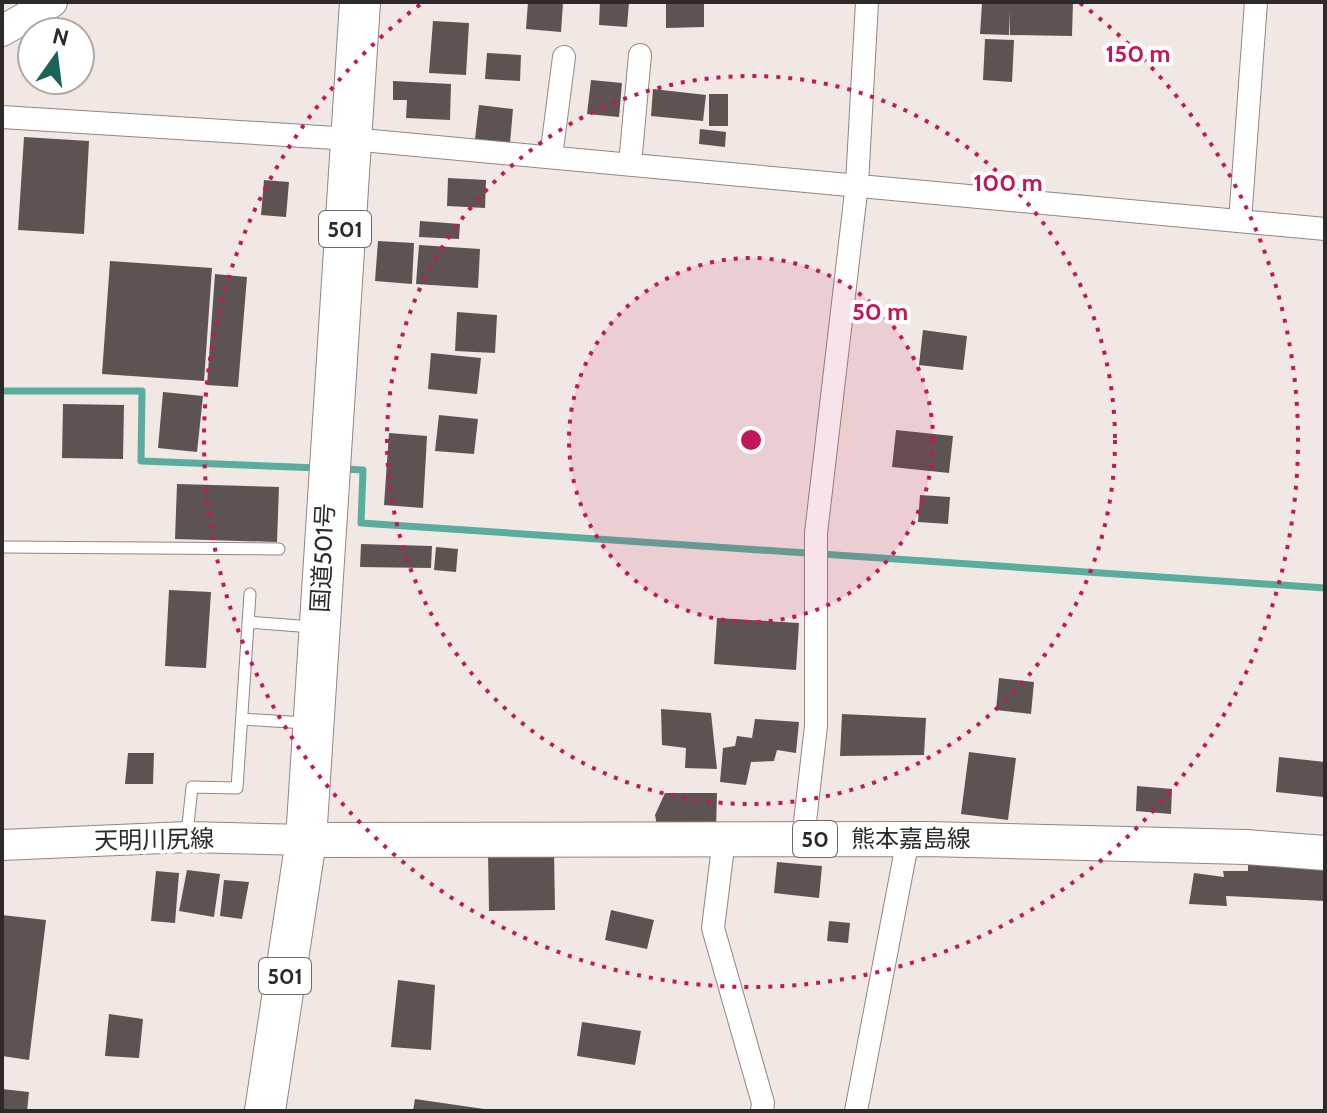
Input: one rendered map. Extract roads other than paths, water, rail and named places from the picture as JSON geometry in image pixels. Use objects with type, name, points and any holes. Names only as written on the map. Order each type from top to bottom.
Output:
[{"type":"highway","name":"国道501号","points":[[265,1111],[306,840],[360,2]]},
{"type":"main road","points":[[2,31],[52,2]]},
{"type":"main road","name":"天明川尻線","points":[[2,845],[187,837],[306,840]]},
{"type":"main road","name":"熊本嘉島線","points":[[306,840],[908,839],[1246,847],[1325,853]]},
{"type":"street","points":[[803,839],[816,726],[816,533],[857,184],[867,2]]},
{"type":"street","points":[[1240,221],[1256,2]]},
{"type":"street","points":[[630,164],[640,55]]},
{"type":"street","points":[[551,157],[564,57]]},
{"type":"street","points":[[2,117],[351,139],[1325,229]]},
{"type":"street","points":[[724,839],[713,928],[763,1103],[762,1111]]},
{"type":"street","points":[[856,1111],[908,839]]},
{"type":"lane","points":[[2,547],[279,549]]},
{"type":"lane","points":[[187,837],[192,787],[237,788],[250,594]]},
{"type":"lane","points":[[248,622],[319,628]]},
{"type":"lane","points":[[242,719],[313,723]]},
{"type":"waterway","points":[[2,391],[142,391],[141,461],[319,468]]},
{"type":"waterway","points":[[344,469],[363,470],[361,523],[1325,588]]}]
